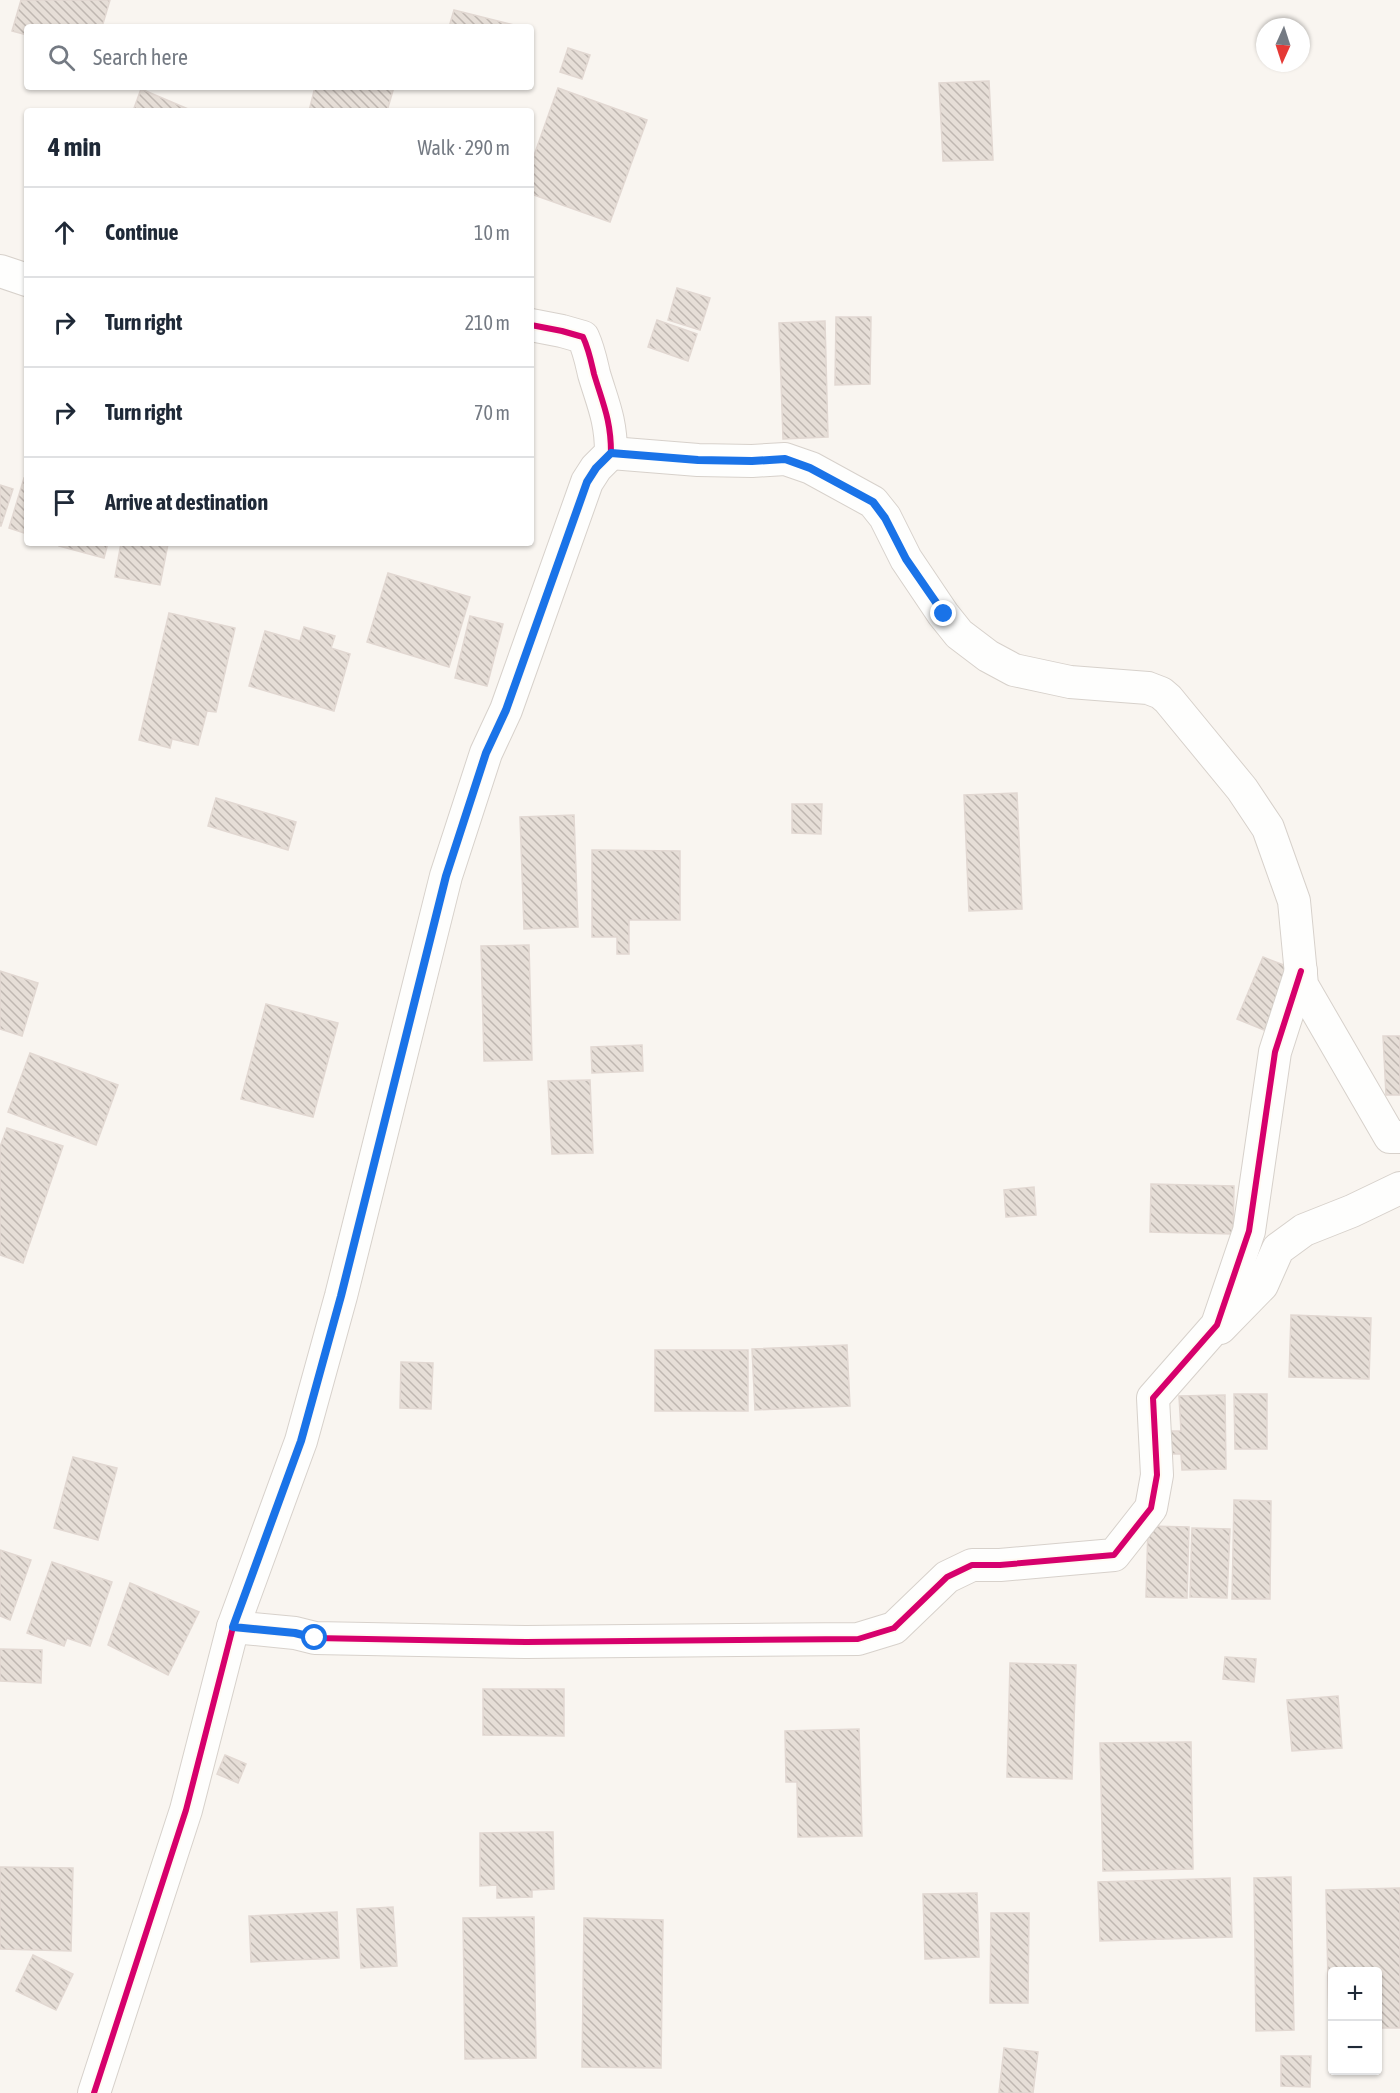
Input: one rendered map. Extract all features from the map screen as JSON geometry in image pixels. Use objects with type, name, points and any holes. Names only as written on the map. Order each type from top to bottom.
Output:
[{"type":"street","points":[[0,272],[24,279]]},
{"type":"street","points":[[94,2093],[186,1810],[233,1627],[301,1441],[341,1296],[446,876],[486,753],[506,710],[587,482],[596,468],[611,453],[611,430],[608,415],[583,338],[534,326]]},
{"type":"street","points":[[611,453],[698,460],[785,459],[810,468],[873,502],[885,518],[906,559],[944,614],[959,634],[988,656],[1014,670],[1070,682],[1148,688],[1161,693],[1168,699],[1242,789],[1268,828],[1294,901],[1302,985],[1390,1137],[1400,1137]]},
{"type":"street","points":[[233,1627],[295,1633],[315,1638],[514,1642],[858,1639],[894,1628],[947,1577],[972,1565],[1012,1564],[1114,1555],[1151,1508],[1156,1475],[1153,1398],[1217,1325],[1249,1231],[1275,1052],[1300,971]]},
{"type":"street","points":[[1153,1398],[1262,1285],[1278,1249],[1304,1230],[1353,1211],[1400,1188]]},
{"type":"building","points":[[21,0],[110,0],[103,24],[24,24],[24,34],[12,31]]},
{"type":"building","points":[[454,10],[510,24],[450,24]]},
{"type":"building","points":[[568,48],[590,55],[582,79],[560,72]]},
{"type":"building","points":[[989,81],[993,160],[943,161],[939,83]]},
{"type":"building","points":[[558,88],[647,120],[610,222],[534,195],[534,156]]},
{"type":"building","points":[[141,90],[143,90],[186,108],[134,108]]},
{"type":"building","points":[[314,90],[393,90],[388,108],[310,108]]},
{"type":"building","points":[[677,288],[710,298],[700,330],[668,320]]},
{"type":"building","points":[[836,317],[871,317],[870,384],[835,385]]},
{"type":"building","points":[[657,320],[697,334],[688,361],[648,347]]},
{"type":"building","points":[[825,321],[828,437],[783,439],[779,323]]},
{"type":"building","points":[[24,478],[24,533],[9,528]]},
{"type":"building","points":[[0,485],[13,489],[1,526],[0,526]]},
{"type":"building","points":[[59,546],[107,546],[104,558]]},
{"type":"building","points":[[120,546],[168,546],[160,585],[115,577]]},
{"type":"building","points":[[388,573],[470,597],[449,667],[367,642]]},
{"type":"building","points":[[169,613],[235,628],[216,712],[207,711],[198,745],[172,739],[170,748],[139,740]]},
{"type":"building","points":[[470,616],[503,624],[487,686],[455,678]]},
{"type":"building","points":[[304,627],[335,636],[331,648],[350,654],[334,711],[249,686],[265,631],[300,641]]},
{"type":"building","points":[[1017,793],[1022,909],[969,911],[964,795]]},
{"type":"building","points":[[216,798],[296,822],[288,850],[208,826]]},
{"type":"building","points":[[792,804],[822,804],[821,834],[792,833]]},
{"type":"building","points":[[574,815],[578,927],[524,929],[520,817]]},
{"type":"building","points":[[592,850],[680,851],[680,920],[629,920],[629,954],[617,954],[617,937],[592,937]]},
{"type":"building","points":[[529,945],[532,1060],[484,1061],[481,946]]},
{"type":"building","points":[[1263,957],[1289,967],[1264,1030],[1237,1019]]},
{"type":"building","points":[[0,971],[38,983],[22,1036],[0,1029]]},
{"type":"building","points":[[266,1004],[338,1023],[313,1117],[241,1099]]},
{"type":"building","points":[[1383,1036],[1400,1036],[1400,1095],[1386,1095]]},
{"type":"building","points":[[642,1045],[643,1071],[592,1073],[591,1047]]},
{"type":"building","points":[[30,1053],[118,1085],[96,1145],[8,1112]]},
{"type":"building","points":[[590,1080],[593,1153],[552,1154],[548,1081]]},
{"type":"building","points":[[7,1128],[63,1146],[23,1263],[0,1255],[0,1147]]},
{"type":"building","points":[[1151,1184],[1234,1186],[1233,1234],[1150,1232]]},
{"type":"building","points":[[1034,1187],[1036,1215],[1006,1217],[1004,1190]]},
{"type":"building","points":[[1291,1315],[1371,1318],[1369,1379],[1289,1377]]},
{"type":"building","points":[[847,1345],[850,1406],[755,1410],[752,1349]]},
{"type":"building","points":[[655,1350],[748,1350],[748,1411],[655,1411]]},
{"type":"building","points":[[401,1362],[433,1363],[431,1409],[400,1408]]},
{"type":"building","points":[[1234,1394],[1267,1394],[1267,1449],[1235,1449]]},
{"type":"building","points":[[1225,1395],[1226,1469],[1182,1470],[1181,1454],[1172,1454],[1171,1431],[1181,1431],[1179,1396]]},
{"type":"building","points":[[73,1457],[117,1468],[98,1540],[54,1528]]},
{"type":"building","points":[[1234,1500],[1271,1501],[1270,1599],[1232,1599]]},
{"type":"building","points":[[1148,1526],[1189,1527],[1187,1598],[1146,1597]]},
{"type":"building","points":[[1192,1528],[1230,1529],[1227,1598],[1190,1597]]},
{"type":"building","points":[[0,1550],[31,1560],[10,1620],[0,1616]]},
{"type":"building","points":[[52,1562],[112,1582],[90,1646],[67,1638],[64,1646],[27,1633]]},
{"type":"building","points":[[130,1583],[199,1612],[168,1675],[108,1645]]},
{"type":"building","points":[[0,1649],[42,1650],[41,1683],[0,1681]]},
{"type":"building","points":[[1225,1657],[1256,1659],[1254,1682],[1223,1679]]},
{"type":"building","points":[[1010,1663],[1076,1665],[1072,1779],[1007,1777]]},
{"type":"building","points":[[483,1689],[564,1689],[564,1736],[483,1735]]},
{"type":"building","points":[[1338,1696],[1342,1748],[1292,1751],[1287,1700]]},
{"type":"building","points":[[859,1729],[862,1836],[798,1837],[797,1782],[786,1782],[785,1731]]},
{"type":"building","points":[[1191,1742],[1193,1869],[1103,1871],[1100,1743]]},
{"type":"building","points":[[225,1755],[246,1764],[238,1783],[217,1774]]},
{"type":"building","points":[[553,1832],[554,1889],[532,1890],[532,1897],[497,1898],[497,1885],[480,1886],[480,1833]]},
{"type":"building","points":[[0,1867],[73,1868],[71,1951],[0,1949]]},
{"type":"building","points":[[1291,1877],[1294,2030],[1256,2031],[1254,1878]]},
{"type":"building","points":[[1230,1878],[1232,1937],[1100,1941],[1098,1882]]},
{"type":"building","points":[[1400,1888],[1400,2028],[1382,2028],[1382,1967],[1328,1967],[1328,1983],[1326,1890]]},
{"type":"building","points":[[977,1893],[979,1957],[925,1959],[923,1894]]},
{"type":"building","points":[[393,1907],[397,1966],[361,1968],[357,1909]]},
{"type":"building","points":[[337,1912],[339,1958],[251,1962],[249,1916]]},
{"type":"building","points":[[991,1913],[1029,1913],[1028,2003],[990,2003]]},
{"type":"building","points":[[534,1917],[536,2058],[465,2059],[463,1918]]},
{"type":"building","points":[[584,1918],[663,1920],[661,2068],[582,2067]]},
{"type":"building","points":[[33,1955],[73,1974],[56,2010],[16,1991]]},
{"type":"building","points":[[1004,2048],[1038,2052],[1033,2093],[999,2093]]},
{"type":"building","points":[[1281,2056],[1311,2056],[1310,2087],[1281,2086]]},
{"type":"cycle path","points":[[94,2093],[186,1810],[233,1627],[301,1441],[341,1296],[446,876],[486,753],[506,710],[587,482],[596,468],[611,453],[606,412],[583,337],[534,326]]},
{"type":"cycle path","points":[[233,1627],[295,1633],[315,1638],[526,1642],[858,1639],[894,1628],[947,1577],[972,1565],[1000,1565],[1114,1555],[1151,1508],[1157,1475],[1153,1398],[1217,1325],[1249,1231],[1275,1052],[1301,971]]},
{"type":"route","points":[[315,1638],[295,1633],[233,1627],[301,1441],[341,1296],[446,876],[486,753],[506,710],[587,482],[596,468],[611,453],[698,460],[785,459],[810,468],[873,502],[885,518],[906,559],[944,614]]}]
